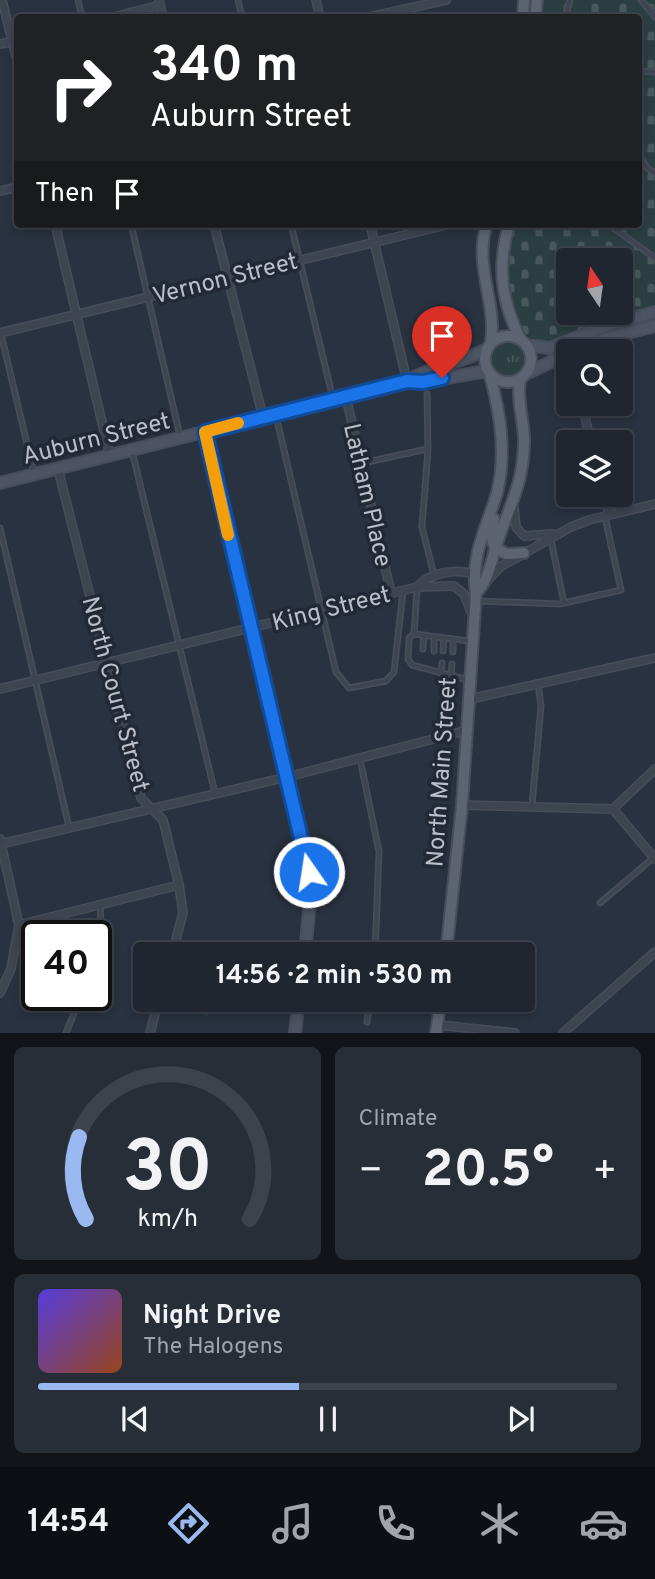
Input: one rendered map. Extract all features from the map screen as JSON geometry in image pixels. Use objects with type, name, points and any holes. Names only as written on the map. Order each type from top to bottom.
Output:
[{"type":"main road","points":[[484,228],[482,270],[494,320],[488,373],[506,383],[556,361]]},
{"type":"main road","points":[[476,597],[485,584],[495,548],[515,500],[524,463],[524,439],[518,405],[523,377],[531,360],[506,311],[502,256],[508,228]]},
{"type":"main road","points":[[489,346],[506,336],[550,348],[608,325],[655,312]]},
{"type":"main road","points":[[604,339],[655,326]]},
{"type":"main road","name":"Auburn Street","points":[[0,483],[407,381],[425,372],[466,360],[489,346]]},
{"type":"main road","name":"Auburn Street","points":[[407,381],[423,382],[488,373]]},
{"type":"main road","name":"North Main Street","points":[[447,942],[468,730],[476,597],[473,574],[497,492],[502,438],[500,411],[488,373]]},
{"type":"main road","points":[[205,432],[310,879],[306,942]]},
{"type":"main road","points":[[495,548],[491,529],[497,492]]},
{"type":"main road","points":[[495,548],[507,554],[524,553]]},
{"type":"main road","points":[[295,1033],[297,1012]]},
{"type":"street","points":[[2,0],[14,38]]},
{"type":"street","points":[[383,14],[446,0]]},
{"type":"street","points":[[123,14],[159,3]]},
{"type":"street","points":[[56,228],[110,456]]},
{"type":"street","points":[[215,228],[263,417]]},
{"type":"street","points":[[371,228],[407,381]]},
{"type":"street","name":"Vernon Street","points":[[0,332],[433,228]]},
{"type":"street","name":"Latham Place","points":[[346,397],[391,593]]},
{"type":"street","name":"North Court Street","points":[[58,469],[141,798],[163,820],[183,914],[175,942]]},
{"type":"street","points":[[515,500],[514,520],[524,536],[542,537],[607,515],[655,504]]},
{"type":"street","points":[[606,507],[607,515]]},
{"type":"street","points":[[485,584],[500,568],[564,531]]},
{"type":"street","name":"King Street","points":[[417,587],[423,580],[435,576],[459,571],[473,574]]},
{"type":"street","name":"King Street","points":[[0,689],[417,587],[454,586],[466,599],[474,621]]},
{"type":"street","points":[[470,699],[655,658]]},
{"type":"street","points":[[0,993],[11,969],[19,925],[1,842],[287,777],[468,730]]},
{"type":"street","points":[[462,805],[613,809],[655,769]]},
{"type":"street","points":[[613,809],[655,858]]},
{"type":"street","points":[[19,925],[179,886]]},
{"type":"street","points":[[563,1033],[655,952]]},
{"type":"street","points":[[150,1033],[156,1012]]},
{"type":"street","points":[[437,1029],[515,1033]]},
{"type":"lane","points":[[641,0],[655,17]]},
{"type":"lane","points":[[642,159],[647,168],[655,173]]},
{"type":"lane","points":[[132,228],[181,438]]},
{"type":"lane","points":[[292,228],[333,400]]},
{"type":"lane","points":[[614,228],[655,258]]},
{"type":"lane","points":[[0,332],[34,475]]},
{"type":"lane","points":[[427,394],[428,449],[422,527],[435,576]]},
{"type":"lane","points":[[275,414],[341,681],[349,688],[368,687],[386,681],[394,672],[403,590]]},
{"type":"lane","points":[[361,464],[428,449]]},
{"type":"lane","points":[[132,451],[215,793]]},
{"type":"lane","points":[[476,597],[564,603],[621,590],[607,515]]},
{"type":"lane","points":[[0,528],[69,827]]},
{"type":"lane","points":[[550,539],[564,603]]},
{"type":"lane","points":[[417,587],[414,634],[410,638],[408,659],[412,665],[470,681]]},
{"type":"lane","points":[[414,634],[472,641]]},
{"type":"lane","points":[[423,649],[424,635]]},
{"type":"lane","points":[[433,650],[435,637]]},
{"type":"lane","points":[[443,652],[444,638]]},
{"type":"lane","points":[[453,639],[453,652]]},
{"type":"lane","points":[[422,661],[422,668]]},
{"type":"lane","points":[[432,671],[433,662]]},
{"type":"lane","points":[[441,673],[442,663]]},
{"type":"lane","points":[[451,676],[452,664]]},
{"type":"lane","points":[[531,807],[541,706],[538,684]]},
{"type":"lane","points":[[360,758],[379,851],[375,942]]},
{"type":"lane","points":[[600,902],[655,858]]},
{"type":"lane","points":[[100,905],[101,920]]},
{"type":"lane","points":[[66,1033],[75,1011]]},
{"type":"lane","points":[[367,1022],[368,1012]]},
{"type":"green space","points":[[540,0],[655,0],[655,307],[634,314],[634,248],[556,248],[556,326],[597,326],[548,342],[532,338],[520,327],[513,312],[509,274],[514,228],[642,228],[642,14],[539,14]]},
{"type":"green space","points":[[507,342],[519,348],[525,360],[519,372],[507,378],[495,372],[489,360],[495,348]]},
{"type":"slow traffic","points":[[228,535],[205,432],[238,423]]},
{"type":"route","points":[[309,872],[205,432],[407,381],[416,383],[442,378]]}]
